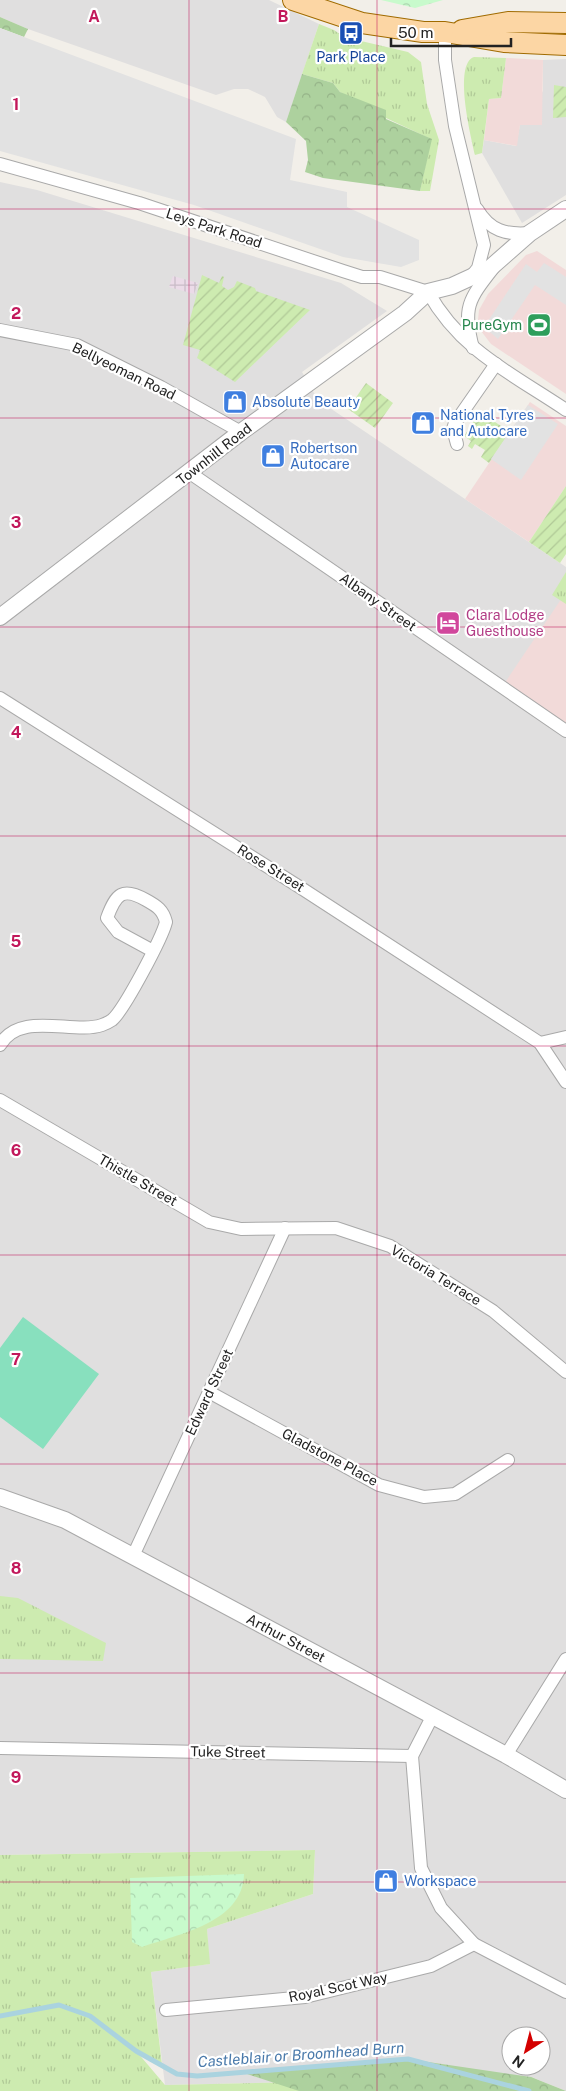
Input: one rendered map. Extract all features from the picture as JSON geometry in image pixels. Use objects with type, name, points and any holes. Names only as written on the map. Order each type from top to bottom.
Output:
[{"type":"main road","points":[[293,0],[362,23],[423,32],[445,32],[508,22],[566,23]]},
{"type":"main road","points":[[445,32],[504,42],[566,45]]},
{"type":"street","points":[[445,32],[444,60],[455,126],[484,252],[478,268],[470,278]]},
{"type":"street","name":"Leys Park Road","points":[[0,164],[126,199],[362,277],[380,277],[428,292]]},
{"type":"street","points":[[473,200],[486,221],[498,231],[514,235],[530,233]]},
{"type":"street","points":[[473,349],[468,325],[468,308],[478,287],[496,265],[530,233],[566,209]]},
{"type":"street","points":[[496,265],[470,278],[428,292],[441,315],[473,349],[566,410]]},
{"type":"street","name":"Townhill Road","points":[[0,617],[241,432],[406,313],[428,292]]},
{"type":"street","name":"Bellyeoman Road","points":[[0,334],[77,345],[162,387],[241,432]]},
{"type":"street","points":[[457,444],[453,428],[455,423],[496,364]]},
{"type":"street","name":"Albany Street","points":[[190,473],[566,731]]},
{"type":"street","name":"Rose Street","points":[[0,698],[298,886],[540,1043]]},
{"type":"street","points":[[0,1045],[3,1039],[17,1031],[33,1026],[91,1027],[101,1026],[112,1020],[153,951],[166,922],[159,908],[132,893],[123,893],[117,897],[107,918],[118,932],[153,951]]},
{"type":"street","points":[[566,1037],[540,1043],[566,1082]]},
{"type":"street","name":"Thistle Street","points":[[0,1100],[209,1222],[241,1229],[285,1228]]},
{"type":"street","name":"Victoria Terrace","points":[[285,1228],[336,1228],[390,1246],[493,1310],[566,1372]]},
{"type":"street","name":"Edward Street","points":[[133,1556],[285,1228]]},
{"type":"street","name":"Gladstone Place","points":[[209,1392],[379,1484],[424,1497],[455,1494],[508,1460]]},
{"type":"street","name":"Arthur Street","points":[[0,1497],[65,1520],[506,1755],[566,1790]]},
{"type":"street","points":[[506,1755],[566,1659]]},
{"type":"street","points":[[432,1716],[412,1756],[421,1868],[441,1908],[474,1944],[566,1992]]},
{"type":"street","name":"Tuke Street","points":[[0,1748],[412,1756]]},
{"type":"street","name":"Royal Scot Way","points":[[166,2010],[305,1997],[431,1966],[474,1944]]},
{"type":"shaded area","points":[[0,0],[269,0],[319,24],[286,122],[277,117],[265,97],[248,89],[234,89],[216,95],[28,29],[0,17]]},
{"type":"shaded area","points":[[0,28],[296,139],[290,180],[347,192],[347,207],[419,240],[419,260],[401,267],[343,257],[194,205],[0,151]]},
{"type":"shaded area","points":[[506,58],[543,60],[542,125],[520,125],[517,146],[484,140],[489,99],[501,98]]},
{"type":"shaded area","points":[[566,59],[566,195],[522,223],[482,153],[484,140],[516,146],[520,125],[543,91],[543,60]]},
{"type":"shaded area","points":[[0,182],[37,190],[341,283],[387,311],[302,372],[318,400],[566,567],[566,2091],[531,2077],[165,2085],[151,1972],[209,1964],[207,1929],[313,1894],[315,1850],[0,1855]]},
{"type":"shaded area","points":[[537,251],[566,270],[566,394],[491,344],[481,331],[478,320],[479,310],[488,294],[526,255]]},
{"type":"shaded area","points":[[544,263],[566,277],[566,305],[535,285],[498,339],[484,327],[526,264],[537,272]]},
{"type":"shaded area","points":[[173,276],[198,283],[194,294],[169,287]]},
{"type":"shaded area","points":[[530,402],[566,426],[566,486],[529,542],[465,499]]},
{"type":"shaded area","points":[[528,405],[558,424],[521,480],[491,459]]},
{"type":"shaded area","points":[[566,592],[566,731],[502,687]]},
{"type":"green space","points":[[381,0],[443,0],[415,8]]},
{"type":"green space","points":[[0,17],[28,29],[24,37],[0,28]]},
{"type":"green space","points":[[319,24],[334,30],[344,37],[408,52],[421,62],[427,104],[439,140],[430,191],[420,191],[431,139],[386,118],[340,92],[333,83],[302,74]]},
{"type":"green space","points":[[474,57],[506,58],[501,98],[489,99],[482,153],[475,155],[467,118],[464,86],[468,62]]},
{"type":"green space","points":[[302,74],[333,83],[340,92],[386,110],[386,119],[432,139],[420,191],[323,178],[305,172],[308,160],[306,141],[286,122]]},
{"type":"green space","points":[[554,85],[566,87],[566,117],[553,118]]},
{"type":"green space","points":[[202,275],[219,283],[222,276],[224,277],[222,286],[228,290],[234,287],[237,281],[255,288],[256,291],[310,310],[235,382],[197,358],[200,350],[183,345]]},
{"type":"green space","points":[[366,383],[393,403],[375,428],[348,409]]},
{"type":"green space","points":[[480,412],[510,432],[489,463],[481,457],[485,450],[475,444],[472,449],[468,446],[471,441],[464,436]]},
{"type":"green space","points":[[566,486],[566,554],[560,563],[529,542]]},
{"type":"green space","points":[[566,572],[566,604],[552,595]]},
{"type":"green space","points":[[23,1317],[99,1374],[43,1449],[0,1417],[0,1348]]},
{"type":"green space","points":[[0,1596],[18,1598],[106,1643],[103,1661],[0,1659]]},
{"type":"green space","points":[[315,1850],[313,1894],[207,1929],[210,1964],[151,1972],[162,2065],[137,2052],[165,2085],[531,2077],[560,2091],[0,2091],[0,1855]]},
{"type":"green space","points":[[244,1874],[241,1891],[233,1904],[221,1915],[190,1931],[142,1947],[132,1942],[130,1878]]},
{"type":"green space","points":[[408,2059],[501,2073],[501,2076],[531,2077],[566,2091],[299,2091],[241,2072]]},
{"type":"waterway","name":"Castleblair or Broomhead Burn","points":[[0,2016],[59,2005],[90,2016],[136,2051],[177,2074],[197,2076],[408,2059],[529,2091]]},
{"type":"place","name":"Park Place","points":[[351,33]]},
{"type":"place","name":"PureGym","points":[[539,325]]},
{"type":"place","name":"Absolute Beauty","points":[[235,402]]},
{"type":"place","name":"National Tyres and Autocare","points":[[423,423]]},
{"type":"place","name":"Robertson Autocare","points":[[273,456]]},
{"type":"place","name":"Clara Lodge Guesthouse","points":[[448,623]]},
{"type":"place","name":"Workspace","points":[[386,1881]]}]
